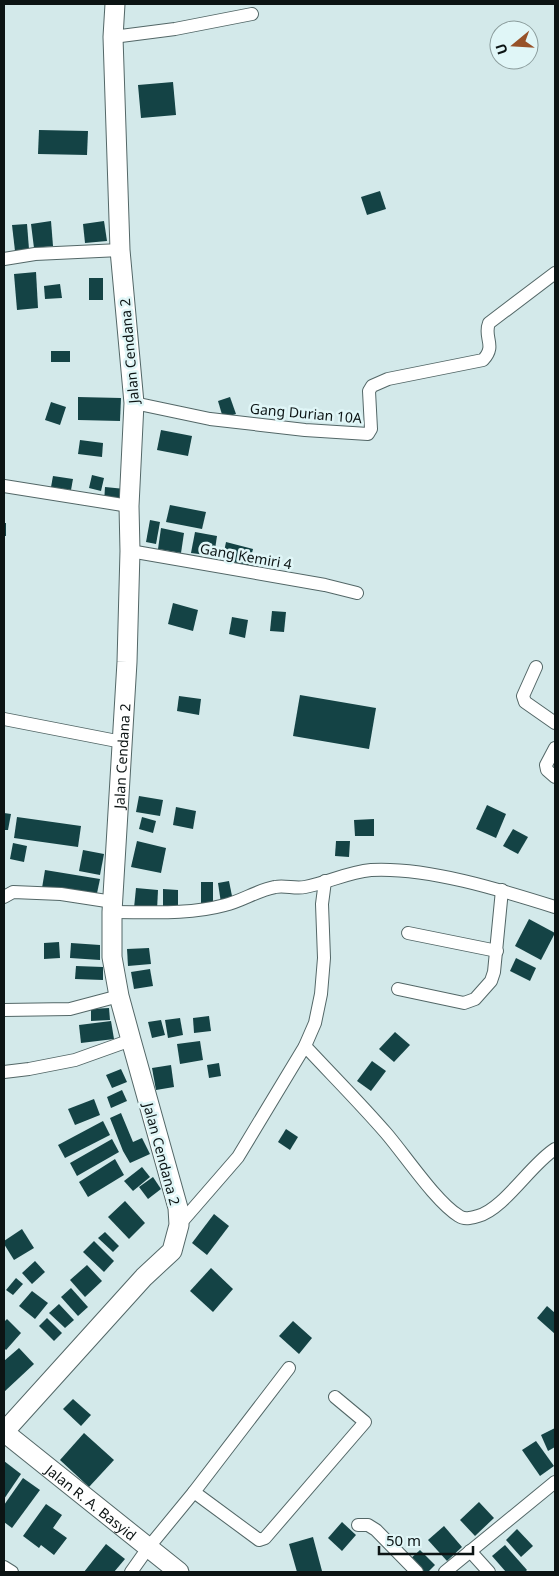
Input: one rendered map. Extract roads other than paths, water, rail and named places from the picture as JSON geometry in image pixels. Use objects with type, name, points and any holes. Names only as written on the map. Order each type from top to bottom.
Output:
[{"type":"street","name":"Jalan Cendana 2","points":[[4,1432],[144,1277],[172,1250],[179,1226],[178,1208],[130,1040],[112,957],[113,907],[127,662],[130,551],[129,506],[134,403],[120,250],[113,37],[115,4]]},
{"type":"street","points":[[113,37],[175,29],[252,14]]},
{"type":"street","points":[[4,259],[36,254],[120,250]]},
{"type":"street","name":"Gang Durian 10A","points":[[134,403],[210,419],[305,430],[368,434],[371,429],[369,391],[372,386],[388,379],[483,360],[489,354],[490,346],[487,329],[489,323],[555,273]]},
{"type":"street","points":[[4,486],[129,506]]},
{"type":"street","name":"Gang Kemiri 4","points":[[130,551],[325,585],[357,593]]},
{"type":"street","points":[[536,667],[524,696],[525,702],[555,723]]},
{"type":"street","points":[[4,718],[122,742]]},
{"type":"street","points":[[555,748],[546,765],[549,773],[555,778]]},
{"type":"street","points":[[4,897],[13,892],[61,894],[113,907],[180,912],[227,905],[275,887],[304,888],[348,874],[370,870],[410,871],[502,890],[555,907]]},
{"type":"street","points":[[179,1226],[238,1157],[305,1046],[315,1023],[321,994],[324,958],[322,904],[325,881]]},
{"type":"street","points":[[398,989],[464,1003],[475,999],[491,981],[497,952],[502,890]]},
{"type":"street","points":[[408,934],[497,952]]},
{"type":"street","points":[[4,1010],[70,1009],[119,996]]},
{"type":"street","points":[[4,1072],[75,1060],[130,1040]]},
{"type":"street","points":[[305,1046],[379,1125],[433,1191],[459,1216],[466,1218],[480,1215],[493,1208],[524,1179],[544,1156],[555,1149]]},
{"type":"street","points":[[131,1572],[289,1368]]},
{"type":"street","points":[[194,1492],[259,1540],[265,1538],[364,1422],[335,1397]]},
{"type":"street","name":"Jalan R. A. Basyid","points":[[4,1432],[179,1572]]},
{"type":"street","points":[[445,1572],[555,1482]]},
{"type":"street","points":[[358,1525],[368,1525],[376,1530],[417,1572]]},
{"type":"street","points":[[470,1551],[489,1572]]},
{"type":"street","points":[[4,1566],[12,1572]]}]
